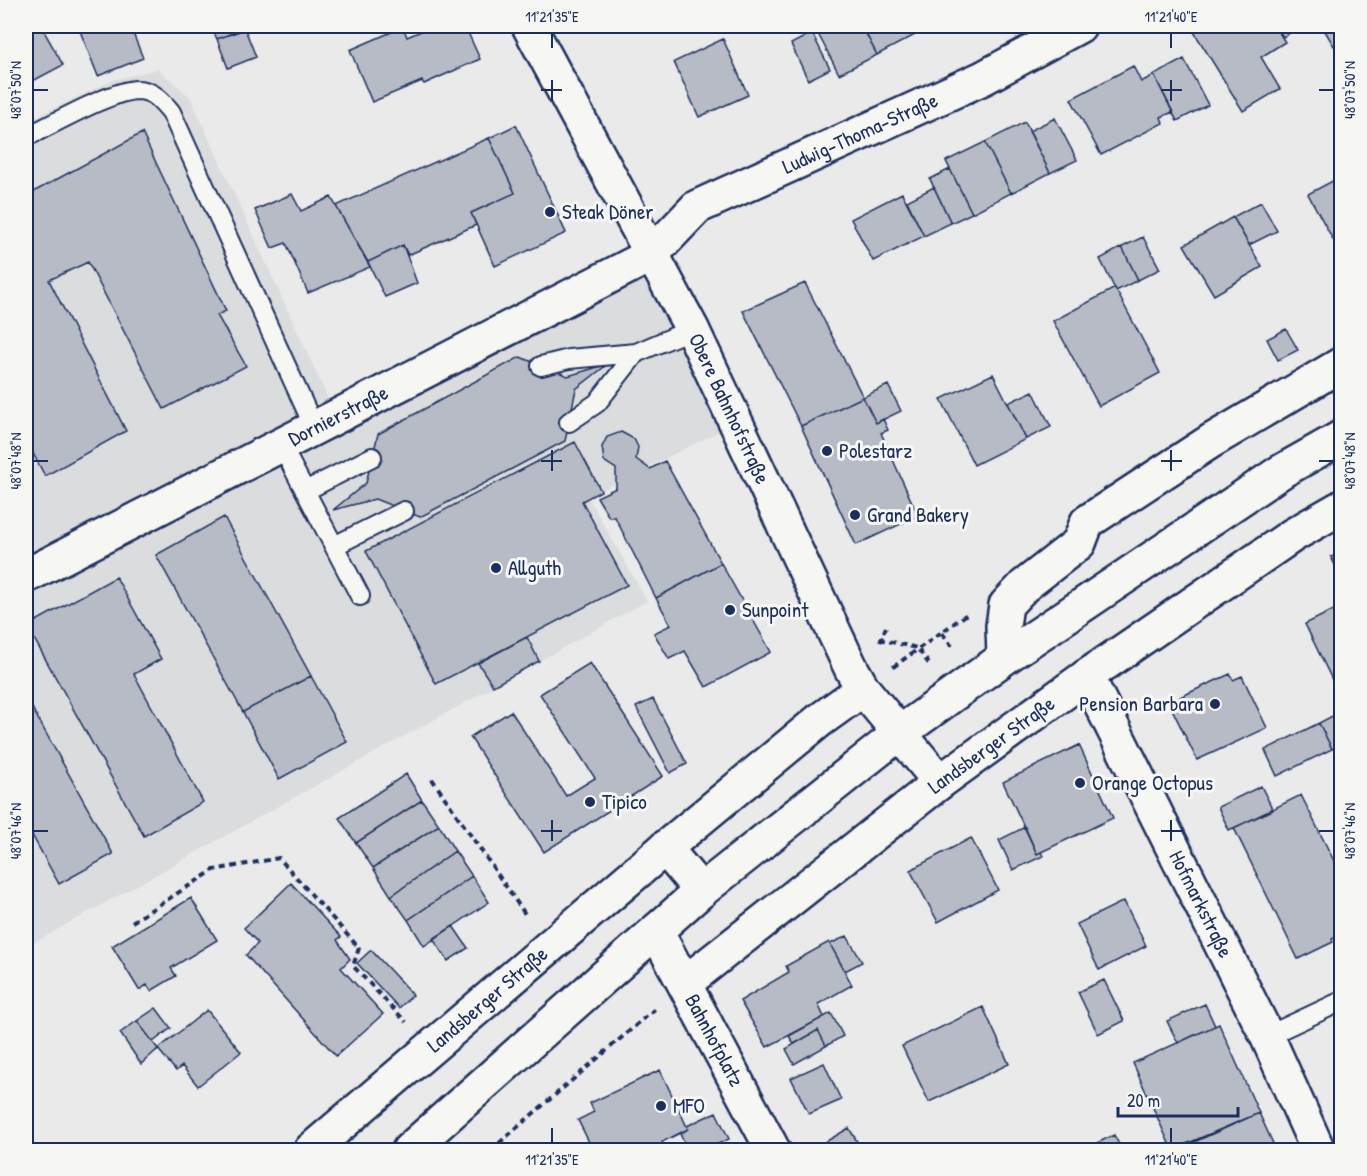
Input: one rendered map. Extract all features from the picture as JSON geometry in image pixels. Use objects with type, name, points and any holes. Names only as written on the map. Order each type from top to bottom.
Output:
[{"type":"street","name":"Obere Bahnhofstraße","points":[[529,26],[692,329],[828,621],[864,689],[940,782]]},
{"type":"street","name":"Ludwig-Thoma-Straße","points":[[651,255],[697,207],[983,78],[1079,26]]},
{"type":"street","name":"Dornierstraße","points":[[26,576],[280,443],[651,255]]},
{"type":"street","points":[[1004,658],[1003,626],[1006,605],[1024,586],[1079,543],[1087,522],[1211,441],[1341,364]]},
{"type":"street","points":[[409,1150],[701,891],[900,732],[1004,658],[1282,471],[1341,437]]},
{"type":"street","name":"Landsberger Straße","points":[[686,983],[940,782],[1087,676],[1293,535],[1341,507]]},
{"type":"street","name":"Hofmarkstraße","points":[[1087,676],[1267,1036],[1318,1150]]},
{"type":"street","name":"Landsberger Straße","points":[[311,1150],[664,848],[820,720],[864,689]]},
{"type":"street","points":[[664,848],[701,891]]},
{"type":"street","name":"Bahnhofplatz","points":[[657,931],[773,1150]]},
{"type":"lane","points":[[26,137],[118,95],[138,90],[159,96],[171,112],[314,427]]},
{"type":"lane","points":[[541,366],[570,359],[636,353],[692,329]]},
{"type":"lane","points":[[569,422],[597,403],[636,353]]},
{"type":"lane","points":[[280,443],[360,596]]},
{"type":"lane","points":[[305,491],[372,457]]},
{"type":"lane","points":[[334,546],[404,511]]},
{"type":"lane","points":[[1267,1036],[1341,1001]]},
{"type":"path","points":[[432,779],[548,947]]},
{"type":"path","points":[[132,922],[214,870],[279,858],[359,948],[353,966],[429,1047]]},
{"type":"path","points":[[491,1150],[686,983]]},
{"type":"shaded area","points":[[158,69],[190,97],[341,427],[647,272],[726,428],[588,497],[647,601],[26,947],[26,122],[113,80]]},
{"type":"building","points":[[41,26],[63,65],[31,82],[26,71],[26,31]]},
{"type":"building","points":[[78,26],[130,26],[143,58],[98,76]]},
{"type":"building","points":[[211,26],[250,26],[217,39]]},
{"type":"building","points":[[433,26],[465,26],[480,59],[424,84],[422,81],[372,102],[350,50],[403,27],[407,37]]},
{"type":"building","points":[[814,26],[862,26],[877,55],[839,74]]},
{"type":"building","points":[[862,26],[910,26],[915,35],[877,55]]},
{"type":"building","points":[[1275,26],[1285,42],[1261,57],[1280,89],[1243,111],[1191,27]]},
{"type":"building","points":[[1276,26],[1299,26],[1300,27],[1283,37]]},
{"type":"building","points":[[1322,26],[1342,26],[1342,42],[1334,46]]},
{"type":"building","points":[[245,29],[256,57],[228,68],[217,39]]},
{"type":"building","points":[[812,33],[830,69],[808,80],[791,44]]},
{"type":"building","points":[[723,39],[748,95],[699,117],[674,62]]},
{"type":"building","points":[[1184,59],[1208,105],[1177,121],[1154,75]]},
{"type":"building","points":[[1133,66],[1141,82],[1154,75],[1173,112],[1161,117],[1163,123],[1101,155],[1071,99]]},
{"type":"building","points":[[1055,118],[1077,160],[1050,173],[1029,131]]},
{"type":"building","points":[[1025,122],[1050,173],[1011,193],[985,142]]},
{"type":"building","points":[[516,125],[566,233],[495,266],[471,213],[515,193],[489,138]]},
{"type":"building","points":[[142,133],[226,311],[217,315],[246,366],[164,409],[88,262],[49,280],[126,431],[45,476],[26,440],[26,196]]},
{"type":"building","points":[[489,138],[515,193],[471,213],[476,225],[408,255],[403,245],[368,262],[336,206]]},
{"type":"building","points":[[985,142],[1011,193],[972,213],[946,161]]},
{"type":"building","points":[[950,169],[972,213],[951,223],[930,179]]},
{"type":"building","points":[[1342,176],[1342,256],[1308,194]]},
{"type":"building","points":[[934,187],[951,223],[924,236],[907,201]]},
{"type":"building","points":[[902,193],[924,236],[873,261],[851,219]]},
{"type":"building","points":[[292,194],[301,211],[331,197],[370,267],[308,293],[286,243],[272,248],[255,210]]},
{"type":"building","points":[[1261,202],[1277,231],[1249,245],[1233,217]]},
{"type":"building","points":[[1233,217],[1262,267],[1214,295],[1184,245]]},
{"type":"building","points":[[1143,237],[1160,269],[1138,280],[1122,247]]},
{"type":"building","points":[[403,245],[417,283],[385,297],[368,262]]},
{"type":"building","points":[[1122,247],[1138,280],[1116,291],[1100,259]]},
{"type":"building","points":[[805,283],[863,397],[801,426],[743,311]]},
{"type":"building","points":[[1115,288],[1160,373],[1099,406],[1053,321]]},
{"type":"building","points":[[1286,329],[1298,350],[1278,360],[1267,339]]},
{"type":"building","points":[[520,357],[568,376],[608,364],[576,389],[565,441],[420,517],[375,499],[333,510],[366,483],[378,434]]},
{"type":"building","points":[[993,374],[1026,439],[974,465],[941,399]]},
{"type":"building","points":[[888,385],[901,411],[876,423],[863,397]]},
{"type":"building","points":[[1033,391],[1051,427],[1026,439],[1008,403]]},
{"type":"building","points":[[863,397],[876,423],[883,419],[888,430],[881,433],[918,516],[856,545],[801,426]]},
{"type":"building","points":[[621,432],[634,439],[638,447],[636,459],[650,469],[665,461],[721,563],[656,598],[615,517],[609,517],[597,497],[616,488],[616,469],[604,461],[602,447],[607,437]]},
{"type":"building","name":"Allguth","points":[[575,442],[601,491],[582,501],[627,585],[436,684],[366,551]]},
{"type":"building","points":[[224,517],[311,676],[243,712],[156,555]]},
{"type":"building","points":[[1342,552],[1342,571],[1339,573],[1331,557]]},
{"type":"building","points":[[721,563],[771,652],[706,687],[685,651],[669,659],[654,633],[671,625],[656,598]]},
{"type":"building","points":[[116,577],[161,659],[134,674],[203,802],[144,836],[27,626]]},
{"type":"building","points":[[1342,606],[1342,693],[1339,694],[1305,624]]},
{"type":"building","points":[[527,637],[539,661],[493,686],[478,663]]},
{"type":"building","points":[[590,663],[663,776],[544,852],[470,737],[511,711],[566,796],[595,778],[540,694]]},
{"type":"building","points":[[1230,674],[1233,680],[1242,676],[1267,728],[1197,760],[1172,709],[1182,704],[1180,697]]},
{"type":"building","points":[[311,676],[347,742],[279,779],[243,712]]},
{"type":"building","points":[[26,697],[113,854],[59,884],[26,824]]},
{"type":"building","points":[[653,699],[687,764],[670,773],[636,707]]},
{"type":"building","points":[[1336,714],[1342,726],[1342,750],[1339,746],[1332,749],[1319,723]]},
{"type":"building","points":[[1319,723],[1332,749],[1277,776],[1265,750]]},
{"type":"building","points":[[1079,745],[1113,818],[1037,854],[1003,782]]},
{"type":"building","points":[[406,774],[422,800],[356,843],[339,818]]},
{"type":"building","points":[[1261,786],[1273,810],[1229,830],[1218,807]]},
{"type":"building","points":[[1301,795],[1338,869],[1342,867],[1342,934],[1332,939],[1333,942],[1298,959],[1234,828]]},
{"type":"building","points":[[422,800],[439,825],[373,868],[356,843]]},
{"type":"building","points":[[439,825],[455,851],[391,896],[373,868]]},
{"type":"building","points":[[1025,827],[1037,854],[1041,852],[1043,856],[1013,870],[999,840]]},
{"type":"building","points":[[971,838],[998,890],[938,922],[910,870]]},
{"type":"building","points":[[455,851],[472,876],[408,920],[391,896]]},
{"type":"building","points":[[472,876],[489,902],[424,946],[408,920]]},
{"type":"building","points":[[291,883],[341,937],[337,940],[350,959],[341,968],[383,1014],[336,1056],[246,955],[258,943],[244,928]]},
{"type":"building","points":[[191,898],[217,940],[171,968],[176,976],[151,991],[147,985],[139,990],[112,946]]},
{"type":"building","points":[[1124,901],[1146,946],[1099,970],[1077,924]]},
{"type":"building","points":[[453,926],[468,948],[448,961],[433,939]]},
{"type":"building","points":[[847,936],[862,962],[845,971],[830,944]]},
{"type":"building","points":[[829,942],[852,985],[818,1004],[824,1017],[767,1047],[740,1001],[789,972],[786,966]]},
{"type":"building","points":[[371,950],[413,995],[399,1008],[357,963]]},
{"type":"building","points":[[1104,980],[1124,1021],[1098,1034],[1078,992]]},
{"type":"building","points":[[1205,1004],[1215,1026],[1178,1043],[1167,1021]]},
{"type":"building","points":[[983,1007],[1009,1064],[929,1102],[902,1046]]},
{"type":"building","points":[[156,1008],[171,1028],[153,1042],[137,1021]]},
{"type":"building","points":[[207,1010],[241,1052],[198,1086],[182,1066],[176,1071],[158,1049]]},
{"type":"building","points":[[831,1013],[843,1036],[826,1046],[818,1030],[794,1044],[789,1036]]},
{"type":"building","points":[[137,1021],[158,1049],[141,1064],[120,1033]]},
{"type":"building","points":[[1219,1024],[1259,1113],[1172,1150],[1133,1063]]},
{"type":"building","points":[[818,1030],[826,1046],[794,1064],[786,1049]]},
{"type":"building","points":[[824,1063],[841,1100],[809,1114],[791,1078]]},
{"type":"building","points":[[660,1070],[688,1129],[662,1142],[666,1150],[593,1150],[578,1120],[594,1112],[590,1103]]},
{"type":"building","points":[[716,1112],[729,1139],[705,1150],[688,1150],[680,1134],[688,1129],[687,1126]]},
{"type":"building","points":[[1259,1113],[1276,1150],[1184,1150],[1183,1147]]},
{"type":"building","points":[[849,1128],[862,1150],[817,1150],[815,1148]]},
{"type":"building","points":[[1114,1135],[1122,1150],[1082,1150]]},
{"type":"place","name":"Steak Döner","points":[[550,212]]},
{"type":"place","name":"Polestarz","points":[[827,451]]},
{"type":"place","name":"Grand Bakery","points":[[855,515]]},
{"type":"place","name":"Allguth","points":[[496,568]]},
{"type":"place","name":"Sunpoint","points":[[730,610]]},
{"type":"place","name":"Pension Barbara","points":[[1215,704]]},
{"type":"place","name":"Orange Octopus","points":[[1080,783]]},
{"type":"place","name":"Tipico","points":[[590,802]]},
{"type":"place","name":"MFO","points":[[661,1106]]}]
